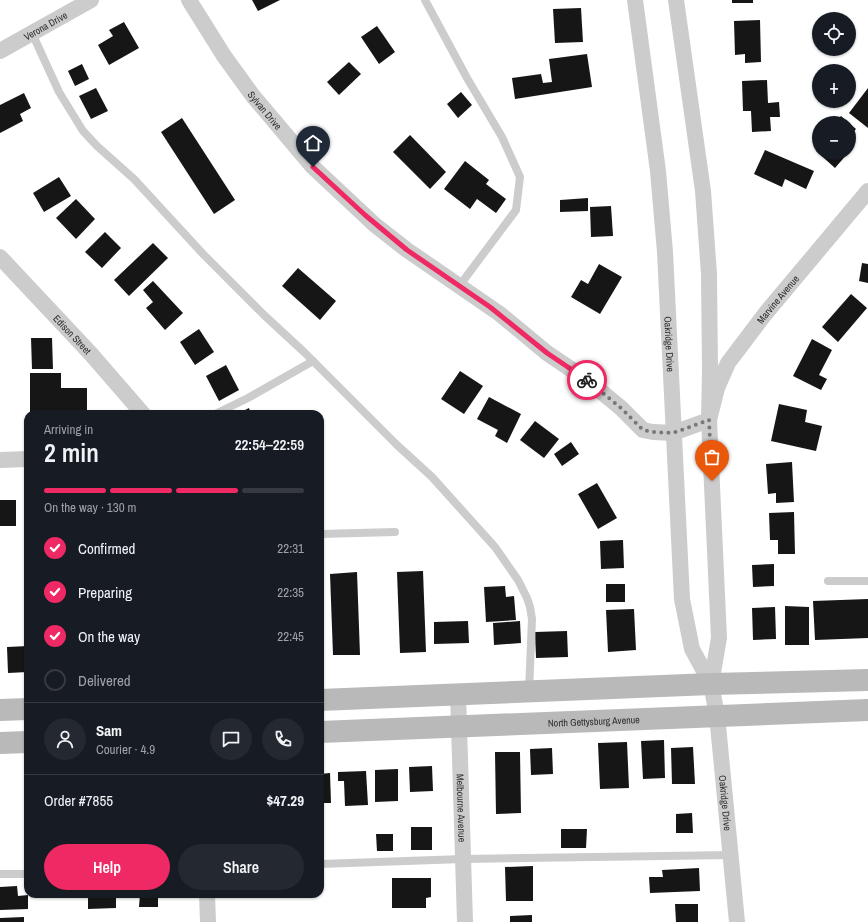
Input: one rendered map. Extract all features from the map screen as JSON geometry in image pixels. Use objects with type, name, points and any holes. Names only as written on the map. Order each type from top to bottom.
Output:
[{"type":"main road","points":[[324,700],[711,684],[868,680]]},
{"type":"main road","points":[[0,710],[24,709]]},
{"type":"main road","name":"North Gettysburg Avenue","points":[[324,732],[459,728],[717,715],[868,710]]},
{"type":"main road","points":[[0,743],[24,742]]},
{"type":"street","name":"Verona Drive","points":[[0,51],[91,0]]},
{"type":"street","name":"Sylvan Drive","points":[[189,0],[224,56],[253,96],[313,167],[375,224],[407,250],[460,285],[500,314],[547,353],[587,380],[621,408],[643,430],[673,433],[709,420]]},
{"type":"street","name":"Oakridge Drive","points":[[635,0],[660,186],[665,252],[682,599],[692,649],[711,684],[717,715],[732,855],[737,922]]},
{"type":"street","name":"Oakridge Drive","points":[[676,0],[703,191],[709,274],[709,420],[719,638],[711,684]]},
{"type":"street","name":"Marvine Avenue","points":[[709,420],[717,388],[728,363],[765,314],[868,191]]},
{"type":"street","name":"Edison Street","points":[[0,257],[91,354],[139,410]]},
{"type":"street","points":[[0,460],[24,459]]},
{"type":"street","name":"Melbourne Avenue","points":[[458,694],[465,922]]},
{"type":"street","points":[[207,898],[208,922]]},
{"type":"lane","points":[[425,0],[467,78],[502,137],[520,177],[516,210],[460,285]]},
{"type":"lane","points":[[32,33],[59,92],[84,131],[97,146],[134,179],[203,254],[264,315],[313,360],[397,445],[432,477],[495,547],[518,580],[528,598],[532,619],[528,692]]},
{"type":"lane","points":[[223,410],[248,398],[313,360]]},
{"type":"lane","points":[[324,534],[395,532]]},
{"type":"lane","points":[[828,581],[868,580]]},
{"type":"lane","points":[[324,864],[463,859],[732,855]]},
{"type":"lane","points":[[0,874],[24,874]]},
{"type":"building","points":[[252,0],[280,0],[258,11]]},
{"type":"building","points":[[732,0],[753,0],[753,3],[732,3]]},
{"type":"building","points":[[581,8],[583,42],[555,43],[553,9]]},
{"type":"building","points":[[760,20],[761,62],[745,63],[745,54],[735,55],[734,21]]},
{"type":"building","points":[[124,22],[139,48],[109,65],[98,45],[113,36],[109,30]]},
{"type":"building","points":[[377,26],[395,52],[379,64],[361,37]]},
{"type":"building","points":[[587,54],[592,87],[515,99],[512,78],[541,74],[543,83],[552,82],[549,59]]},
{"type":"building","points":[[349,62],[361,74],[339,95],[327,82]]},
{"type":"building","points":[[82,64],[89,79],[75,86],[68,71]]},
{"type":"building","points":[[767,80],[768,103],[779,102],[780,117],[770,117],[771,131],[752,132],[751,111],[743,111],[742,81]]},
{"type":"building","points":[[96,88],[108,111],[91,119],[79,96]]},
{"type":"building","points":[[868,88],[868,128],[856,119],[856,116],[853,116],[849,113],[853,108],[856,108],[856,104]]},
{"type":"building","points":[[461,92],[472,105],[458,118],[447,104]]},
{"type":"building","points":[[24,93],[31,108],[20,114],[23,121],[0,133],[0,105]]},
{"type":"building","points":[[182,118],[235,200],[214,214],[161,132]]},
{"type":"building","points":[[410,135],[446,172],[430,189],[393,152]]},
{"type":"building","points":[[765,150],[814,171],[806,189],[785,179],[782,187],[754,174]]},
{"type":"building","points":[[826,160],[842,160],[835,168]]},
{"type":"building","points":[[465,161],[489,180],[486,184],[506,199],[496,213],[477,199],[470,209],[444,189]]},
{"type":"building","points":[[59,177],[71,196],[44,212],[33,193]]},
{"type":"building","points":[[588,198],[588,211],[560,212],[560,200]]},
{"type":"building","points":[[76,199],[95,219],[76,239],[56,218]]},
{"type":"building","points":[[611,206],[613,236],[591,237],[590,207]]},
{"type":"building","points":[[105,232],[121,248],[102,268],[85,252]]},
{"type":"building","points":[[153,243],[168,258],[129,296],[114,280]]},
{"type":"building","points":[[862,263],[868,264],[868,283],[859,281]]},
{"type":"building","points":[[599,264],[622,277],[600,314],[571,297],[581,280],[588,284]]},
{"type":"building","points":[[298,268],[336,301],[320,320],[282,286]]},
{"type":"building","points":[[153,281],[183,313],[165,330],[146,308],[153,302],[143,290]]},
{"type":"building","points":[[851,294],[867,308],[838,342],[822,327]]},
{"type":"building","points":[[199,329],[214,352],[195,365],[180,342]]},
{"type":"building","points":[[31,338],[52,338],[53,369],[32,369]]},
{"type":"building","points":[[812,339],[832,350],[819,375],[827,379],[821,390],[793,376]]},
{"type":"building","points":[[226,365],[239,390],[219,401],[206,376]]},
{"type":"building","points":[[460,371],[483,386],[464,414],[441,399]]},
{"type":"building","points":[[30,373],[61,373],[61,388],[87,388],[87,410],[30,410]]},
{"type":"building","points":[[489,397],[521,414],[507,443],[495,436],[498,430],[477,419]]},
{"type":"building","points":[[779,404],[807,410],[805,422],[822,426],[816,451],[771,441]]},
{"type":"building","points":[[535,421],[559,439],[544,458],[520,440]]},
{"type":"building","points":[[571,442],[579,454],[562,466],[554,454]]},
{"type":"building","points":[[792,462],[794,502],[776,503],[776,493],[768,494],[766,464]]},
{"type":"building","points":[[597,483],[617,518],[598,529],[578,494]]},
{"type":"building","points":[[0,500],[16,500],[16,526],[0,526]]},
{"type":"building","points":[[794,512],[795,554],[778,554],[778,540],[770,540],[769,513]]},
{"type":"building","points":[[623,540],[624,568],[601,569],[600,541]]},
{"type":"building","points":[[774,564],[774,586],[753,587],[752,565]]},
{"type":"building","points":[[423,571],[426,652],[400,653],[397,572]]},
{"type":"building","points":[[357,572],[360,655],[333,655],[330,574]]},
{"type":"building","points":[[606,584],[625,584],[625,602],[606,602]]},
{"type":"building","points":[[505,586],[506,597],[514,596],[516,620],[486,622],[484,587]]},
{"type":"building","points":[[868,599],[868,638],[815,640],[813,601]]},
{"type":"building","points":[[785,606],[809,607],[809,645],[785,645]]},
{"type":"building","points":[[775,607],[776,639],[753,640],[752,608]]},
{"type":"building","points":[[634,609],[636,650],[608,652],[606,610]]},
{"type":"building","points":[[468,621],[469,643],[434,644],[434,622]]},
{"type":"building","points":[[520,621],[521,643],[494,645],[493,623]]},
{"type":"building","points":[[567,631],[568,657],[536,658],[535,632]]},
{"type":"building","points":[[24,646],[24,672],[8,673],[7,647]]},
{"type":"building","points":[[664,740],[665,778],[643,779],[641,741]]},
{"type":"building","points":[[627,742],[629,788],[600,789],[598,743]]},
{"type":"building","points":[[693,747],[695,784],[672,784],[671,748]]},
{"type":"building","points":[[552,748],[553,774],[531,775],[530,749]]},
{"type":"building","points":[[495,752],[520,752],[521,813],[496,814]]},
{"type":"building","points":[[432,766],[433,791],[410,792],[409,767]]},
{"type":"building","points":[[398,769],[398,801],[375,802],[375,770]]},
{"type":"building","points":[[366,771],[368,805],[345,806],[344,781],[338,781],[338,772]]},
{"type":"building","points":[[330,773],[331,803],[324,803],[324,774]]},
{"type":"building","points":[[692,813],[693,833],[676,833],[676,814]]},
{"type":"building","points":[[411,827],[432,827],[432,850],[411,850]]},
{"type":"building","points":[[561,829],[587,829],[586,848],[561,848]]},
{"type":"building","points":[[376,834],[393,834],[393,851],[377,851]]},
{"type":"building","points":[[533,866],[533,901],[506,901],[505,867]]},
{"type":"building","points":[[699,868],[700,891],[650,893],[649,877],[663,877],[662,870]]},
{"type":"building","points":[[392,878],[431,878],[431,897],[426,898],[426,908],[392,908]]},
{"type":"building","points":[[17,886],[18,896],[24,895],[24,898],[28,898],[28,909],[0,910],[0,887]]},
{"type":"building","points":[[88,898],[116,898],[116,908],[88,909]]},
{"type":"building","points":[[140,898],[158,898],[158,907],[139,907]]},
{"type":"building","points":[[675,904],[698,904],[698,922],[676,922]]},
{"type":"building","points":[[532,915],[532,922],[510,922],[510,916]]},
{"type":"building","points":[[24,917],[24,922],[0,922],[0,918]]},
{"type":"way so far","points":[[587,380],[621,408],[643,430],[673,433],[709,420],[712,481]]},
{"type":"route","points":[[313,167],[344,197],[407,250],[500,314],[547,353],[587,380]]}]
